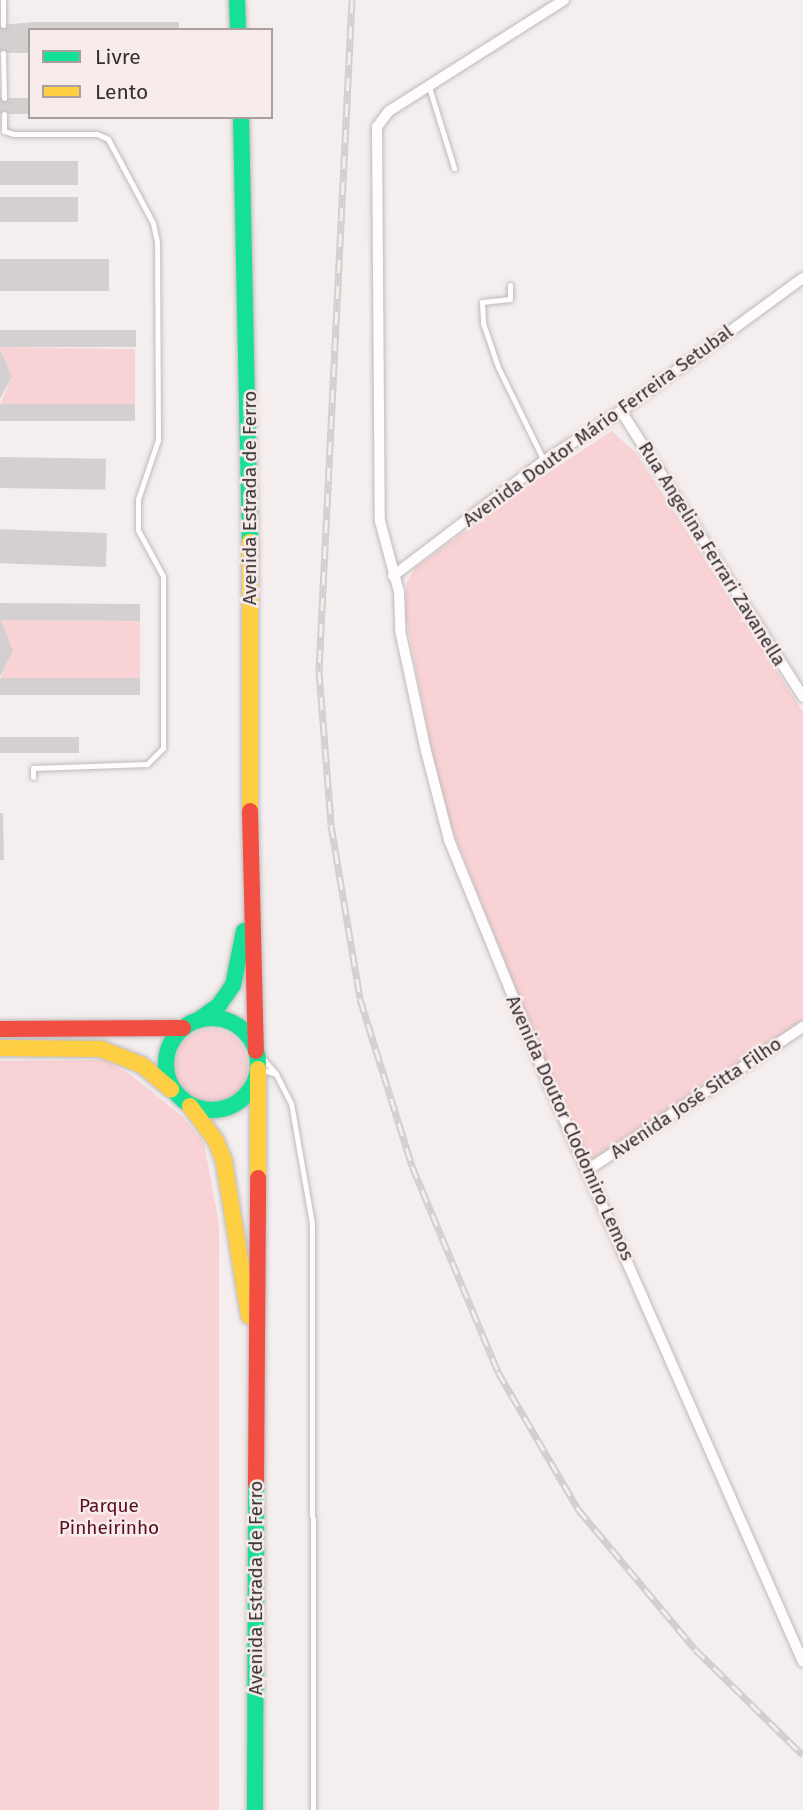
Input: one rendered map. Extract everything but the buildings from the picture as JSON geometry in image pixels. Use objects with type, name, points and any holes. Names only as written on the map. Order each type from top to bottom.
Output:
[{"type":"main road","points":[[237,0],[238,28]]},
{"type":"main road","name":"Avenida Estrada de Ferro","points":[[241,119],[250,383],[250,880],[258,1069],[255,1810]]},
{"type":"main road","name":"Avenida Estrada de Ferro","points":[[183,1028],[219,1005],[233,985],[250,880]]},
{"type":"main road","points":[[199,1020],[217,1018],[234,1023],[248,1035],[257,1051]]},
{"type":"main road","points":[[0,1029],[183,1028]]},
{"type":"main road","points":[[175,1094],[166,1060],[171,1042],[183,1028]]},
{"type":"main road","name":"Avenida Estrada de Ferro","points":[[0,1048],[101,1049],[142,1065],[189,1105],[210,1131],[224,1161],[256,1367]]},
{"type":"main road","points":[[189,1105],[207,1111],[225,1109],[241,1101],[253,1087],[258,1069]]},
{"type":"street","name":"Avenida Doutor Clodomiro Lemos","points":[[564,0],[389,111],[377,127],[380,521],[426,751],[449,840],[550,1087],[589,1170],[803,1662]]},
{"type":"street","name":"Avenida Doutor Mário Ferreira Setubal","points":[[393,576],[544,461],[621,411],[803,278]]},
{"type":"street","name":"Rua Angelina Ferrari Zavanella","points":[[621,411],[803,697]]},
{"type":"street","name":"Avenida José Sitta Filho","points":[[589,1170],[803,1027]]},
{"type":"lane","points":[[3,0],[3,25]]},
{"type":"lane","points":[[3,53],[4,98]]},
{"type":"lane","points":[[429,87],[454,169]]},
{"type":"lane","points":[[4,114],[5,131],[14,134],[97,134],[108,139],[153,223],[157,242],[158,440],[138,499],[138,530],[163,576],[163,748],[147,764],[33,768],[33,777]]},
{"type":"lane","points":[[510,285],[510,299],[482,302],[483,323],[498,367],[544,461]]},
{"type":"lane","points":[[257,1051],[275,1074],[291,1103],[312,1223],[313,1810]]},
{"type":"lane","points":[[258,1069],[275,1074]]},
{"type":"green space","points":[[0,347],[135,349],[135,404],[0,404],[12,377]]},
{"type":"green space","points":[[612,431],[636,453],[803,712],[803,1021],[590,1161],[555,1086],[442,804],[405,613],[407,581],[415,568],[517,493]]},
{"type":"green space","points":[[1,620],[140,621],[140,678],[0,679],[13,651]]},
{"type":"green space","points":[[211,1029],[225,1032],[237,1040],[245,1052],[248,1066],[245,1080],[237,1092],[225,1100],[211,1103],[197,1100],[185,1092],[177,1080],[174,1066],[177,1052],[185,1040],[197,1032]]},
{"type":"green space","name":"Parque Pinheirinho","points":[[105,1060],[131,1075],[183,1117],[204,1143],[219,1224],[219,1810],[0,1810],[0,1061]]},
{"type":"railway","points":[[352,0],[319,671],[331,825],[360,999],[412,1166],[498,1372],[578,1509],[695,1649],[803,1755]]},
{"type":"traffic: fast","points":[[237,0],[238,28]]},
{"type":"traffic: fast","points":[[241,119],[250,542]]},
{"type":"traffic: fast","points":[[200,1019],[219,1005],[233,985],[244,931]]},
{"type":"traffic: fast","points":[[212,1018],[230,1021],[245,1031],[255,1046],[258,1064],[255,1082],[245,1097],[230,1107],[212,1110],[194,1107],[179,1097],[169,1082],[166,1064],[169,1046],[179,1031],[194,1021],[212,1018]]},
{"type":"traffic: fast","points":[[255,1810],[256,1484]]},
{"type":"traffic: slow","points":[[250,542],[250,811]]},
{"type":"traffic: slow","points":[[0,1048],[101,1049],[142,1065],[171,1089]]},
{"type":"traffic: slow","points":[[258,1069],[258,1178]]},
{"type":"traffic: slow","points":[[190,1106],[216,1141],[224,1161],[249,1316]]},
{"type":"traffic: jam","points":[[250,811],[256,1051]]},
{"type":"traffic: jam","points":[[0,1029],[183,1028]]},
{"type":"traffic: jam","points":[[256,1484],[258,1178]]}]
